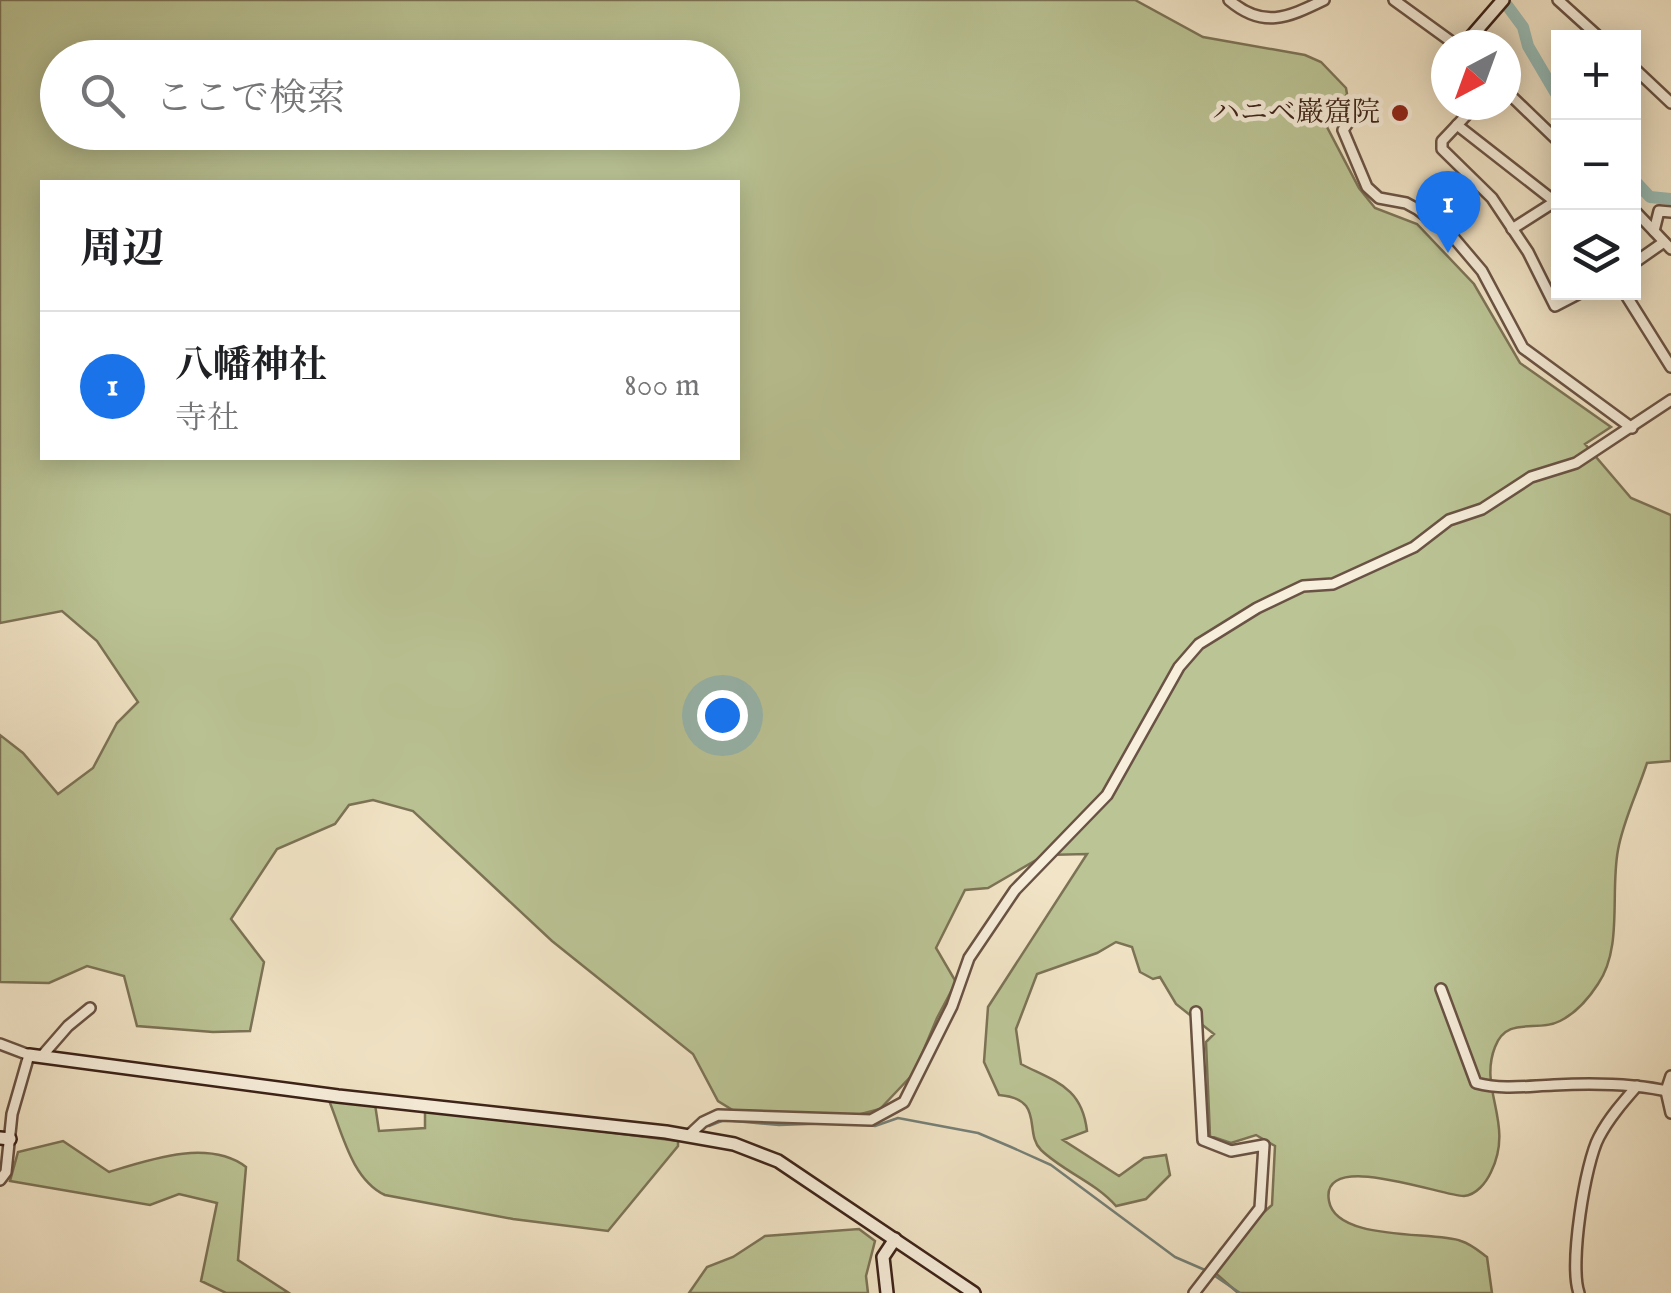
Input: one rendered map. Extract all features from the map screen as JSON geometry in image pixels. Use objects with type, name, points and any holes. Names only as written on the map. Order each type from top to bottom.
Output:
[{"type":"street","points":[[1229,0],[1251,16],[1267,19],[1298,12],[1324,0]]},
{"type":"street","points":[[1394,0],[1435,30]]},
{"type":"street","points":[[1477,30],[1503,0]]},
{"type":"street","points":[[1558,0],[1591,30]]},
{"type":"street","points":[[1641,74],[1671,102]]},
{"type":"street","points":[[1362,105],[1342,130],[1367,187],[1379,198],[1417,209],[1454,238],[1482,272],[1524,348],[1632,428]]},
{"type":"street","points":[[1521,105],[1551,133]]},
{"type":"street","points":[[1462,120],[1442,141],[1442,149],[1492,198],[1551,298]]},
{"type":"street","points":[[1457,125],[1551,197]]},
{"type":"street","points":[[1512,230],[1551,206]]},
{"type":"street","points":[[1654,231],[1659,211],[1671,212]]},
{"type":"street","points":[[1641,217],[1668,245],[1641,259]]},
{"type":"street","points":[[1629,300],[1671,367]]},
{"type":"street","points":[[688,1136],[703,1122],[718,1116],[870,1120],[904,1102],[952,1006],[969,958],[1016,890],[1107,795],[1179,667],[1199,644],[1240,617],[1303,586],[1332,584],[1414,547],[1449,520],[1482,509],[1544,470],[1576,463],[1671,400]]},
{"type":"street","points":[[1442,989],[1476,1083],[1495,1088],[1596,1084],[1669,1092]]},
{"type":"street","points":[[0,1180],[6,1172],[5,1138],[35,1056],[90,1008]]},
{"type":"street","points":[[1194,1293],[1260,1208],[1264,1145],[1231,1151],[1203,1140],[1196,1012]]},
{"type":"street","points":[[0,1044],[35,1056],[734,1144],[778,1161],[974,1293]]},
{"type":"street","points":[[1671,1076],[1671,1113]]},
{"type":"street","points":[[1579,1293],[1575,1282],[1576,1244],[1596,1142],[1612,1114],[1637,1086]]},
{"type":"street","points":[[888,1293],[884,1257],[895,1239]]},
{"type":"green space","points":[[0,0],[1135,0],[1203,37],[1305,55],[1321,62],[1346,88],[1347,94],[1327,127],[1359,188],[1375,208],[1417,224],[1474,284],[1520,363],[1611,427],[1585,444],[1631,498],[1671,515],[1671,761],[1647,763],[1623,828],[1616,866],[1611,954],[1598,984],[1566,1018],[1507,1031],[1495,1047],[1491,1078],[1499,1138],[1491,1172],[1483,1184],[1464,1196],[1362,1176],[1343,1178],[1331,1186],[1329,1201],[1336,1214],[1349,1223],[1388,1233],[1448,1238],[1475,1248],[1487,1257],[1492,1293],[1238,1293],[1211,1269],[1220,1250],[1272,1205],[1275,1146],[1256,1135],[1231,1143],[1210,1136],[1206,1042],[1214,1034],[1176,1004],[1160,977],[1153,979],[1140,972],[1132,947],[1116,942],[1097,953],[1037,974],[1016,1029],[1021,1064],[1065,1088],[1080,1104],[1087,1131],[1063,1140],[1119,1176],[1144,1158],[1166,1155],[1170,1175],[1146,1199],[1116,1206],[1050,1158],[1036,1143],[1028,1109],[1014,1098],[999,1095],[984,1062],[988,1007],[1087,854],[1045,855],[988,888],[965,890],[936,948],[956,982],[914,1073],[880,1109],[857,1115],[739,1114],[718,1101],[693,1054],[552,941],[413,811],[373,800],[349,805],[335,824],[277,849],[231,919],[264,962],[250,1031],[137,1026],[124,976],[87,966],[49,983],[0,982],[0,735],[23,753],[58,794],[93,768],[117,723],[138,702],[97,641],[62,611],[0,623]]},
{"type":"green space","points":[[328,1098],[375,1104],[379,1131],[425,1128],[425,1109],[678,1141],[678,1146],[608,1231],[513,1219],[385,1195],[373,1188],[349,1153]]},
{"type":"green space","points":[[63,1141],[109,1172],[161,1157],[197,1153],[215,1154],[246,1167],[238,1260],[289,1293],[226,1293],[201,1281],[217,1203],[179,1194],[150,1205],[10,1181],[18,1152]]},
{"type":"green space","points":[[859,1229],[875,1241],[866,1276],[868,1293],[689,1293],[707,1267],[733,1257],[765,1236]]},
{"type":"waterway","points":[[1503,0],[1523,27],[1528,46],[1551,85]]},
{"type":"waterway","points":[[1641,187],[1650,197],[1671,199]]},
{"type":"waterway","points":[[861,1124],[875,1126],[898,1118],[978,1133],[1011,1147],[1051,1165],[1175,1257],[1205,1270]]},
{"type":"waterway","points":[[709,1126],[724,1120],[779,1125],[838,1123]]},
{"type":"waterway","points":[[1189,1293],[1204,1271]]},
{"type":"waterway","points":[[1212,1274],[1240,1293]]},
{"type":"place","name":"ハニベ巌窟院","points":[[1400,113]]},
{"type":"place","name":"八幡神社","points":[[1448,253]]}]
